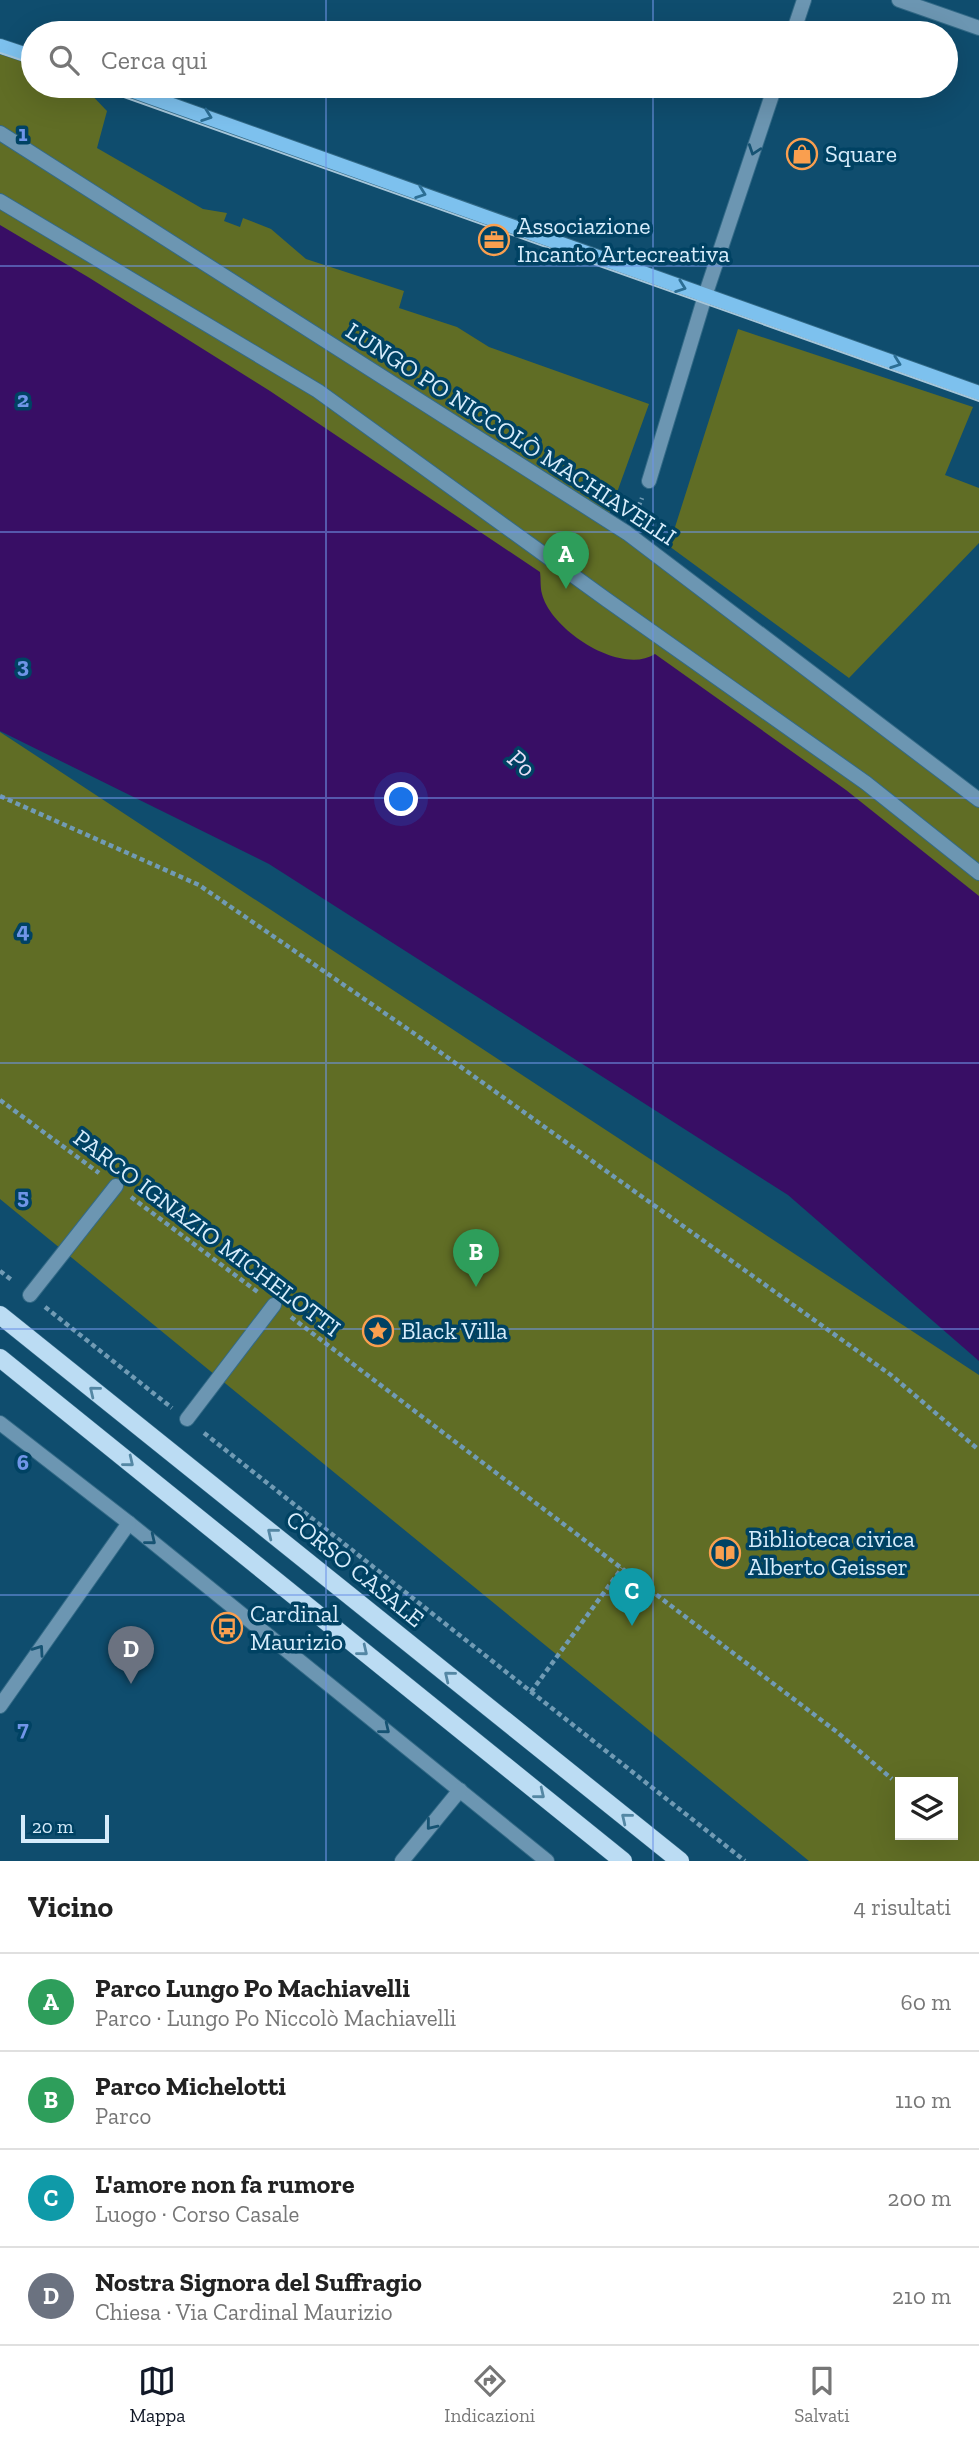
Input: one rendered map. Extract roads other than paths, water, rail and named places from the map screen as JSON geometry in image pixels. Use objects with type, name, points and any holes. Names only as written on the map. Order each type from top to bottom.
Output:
[{"type":"main road","name":"CORSO CASALE","points":[[0,1315],[680,1861]]},
{"type":"main road","points":[[0,1357],[623,1861]]},
{"type":"street","points":[[797,21],[804,0]]},
{"type":"street","points":[[899,0],[979,28]]},
{"type":"street","points":[[0,46],[21,53]]},
{"type":"street","points":[[153,98],[979,393]]},
{"type":"street","points":[[649,481],[705,296],[771,98]]},
{"type":"street","name":"LUNGO PO NICCOLÒ MACHIAVELLI","points":[[0,133],[628,533],[979,800]]},
{"type":"street","points":[[0,201],[318,391],[866,783],[979,873]]},
{"type":"street","points":[[30,1295],[116,1186]]},
{"type":"street","points":[[187,1419],[274,1305]]},
{"type":"street","points":[[0,1423],[129,1522],[547,1861]]},
{"type":"street","points":[[0,1706],[129,1522]]},
{"type":"street","points":[[402,1861],[460,1790]]},
{"type":"water","name":"Po","points":[[0,225],[270,391],[540,572],[541,591],[548,608],[573,635],[589,646],[624,659],[641,659],[655,654],[846,790],[979,896],[979,1361],[788,1195],[269,864],[0,731]]},
{"type":"tram line","points":[[0,53],[21,60]]},
{"type":"tram line","points":[[127,98],[979,401]]},
{"type":"place","name":"Square","points":[[802,154]]},
{"type":"place","name":"Associazione Incanto Artecreativa","points":[[494,240]]},
{"type":"place","name":"Parco Lungo Po Machiavelli","points":[[566,589]]},
{"type":"place","name":"Parco Michelotti","points":[[476,1287]]},
{"type":"place","name":"Black Villa","points":[[378,1331]]},
{"type":"place","name":"Biblioteca civica Alberto Geisser","points":[[725,1553]]},
{"type":"place","name":"L'amore non fa rumore","points":[[632,1626]]},
{"type":"place","name":"Cardinal Maurizio","points":[[227,1628]]},
{"type":"place","name":"Nostra Signora del Suffragio","points":[[131,1684]]}]
